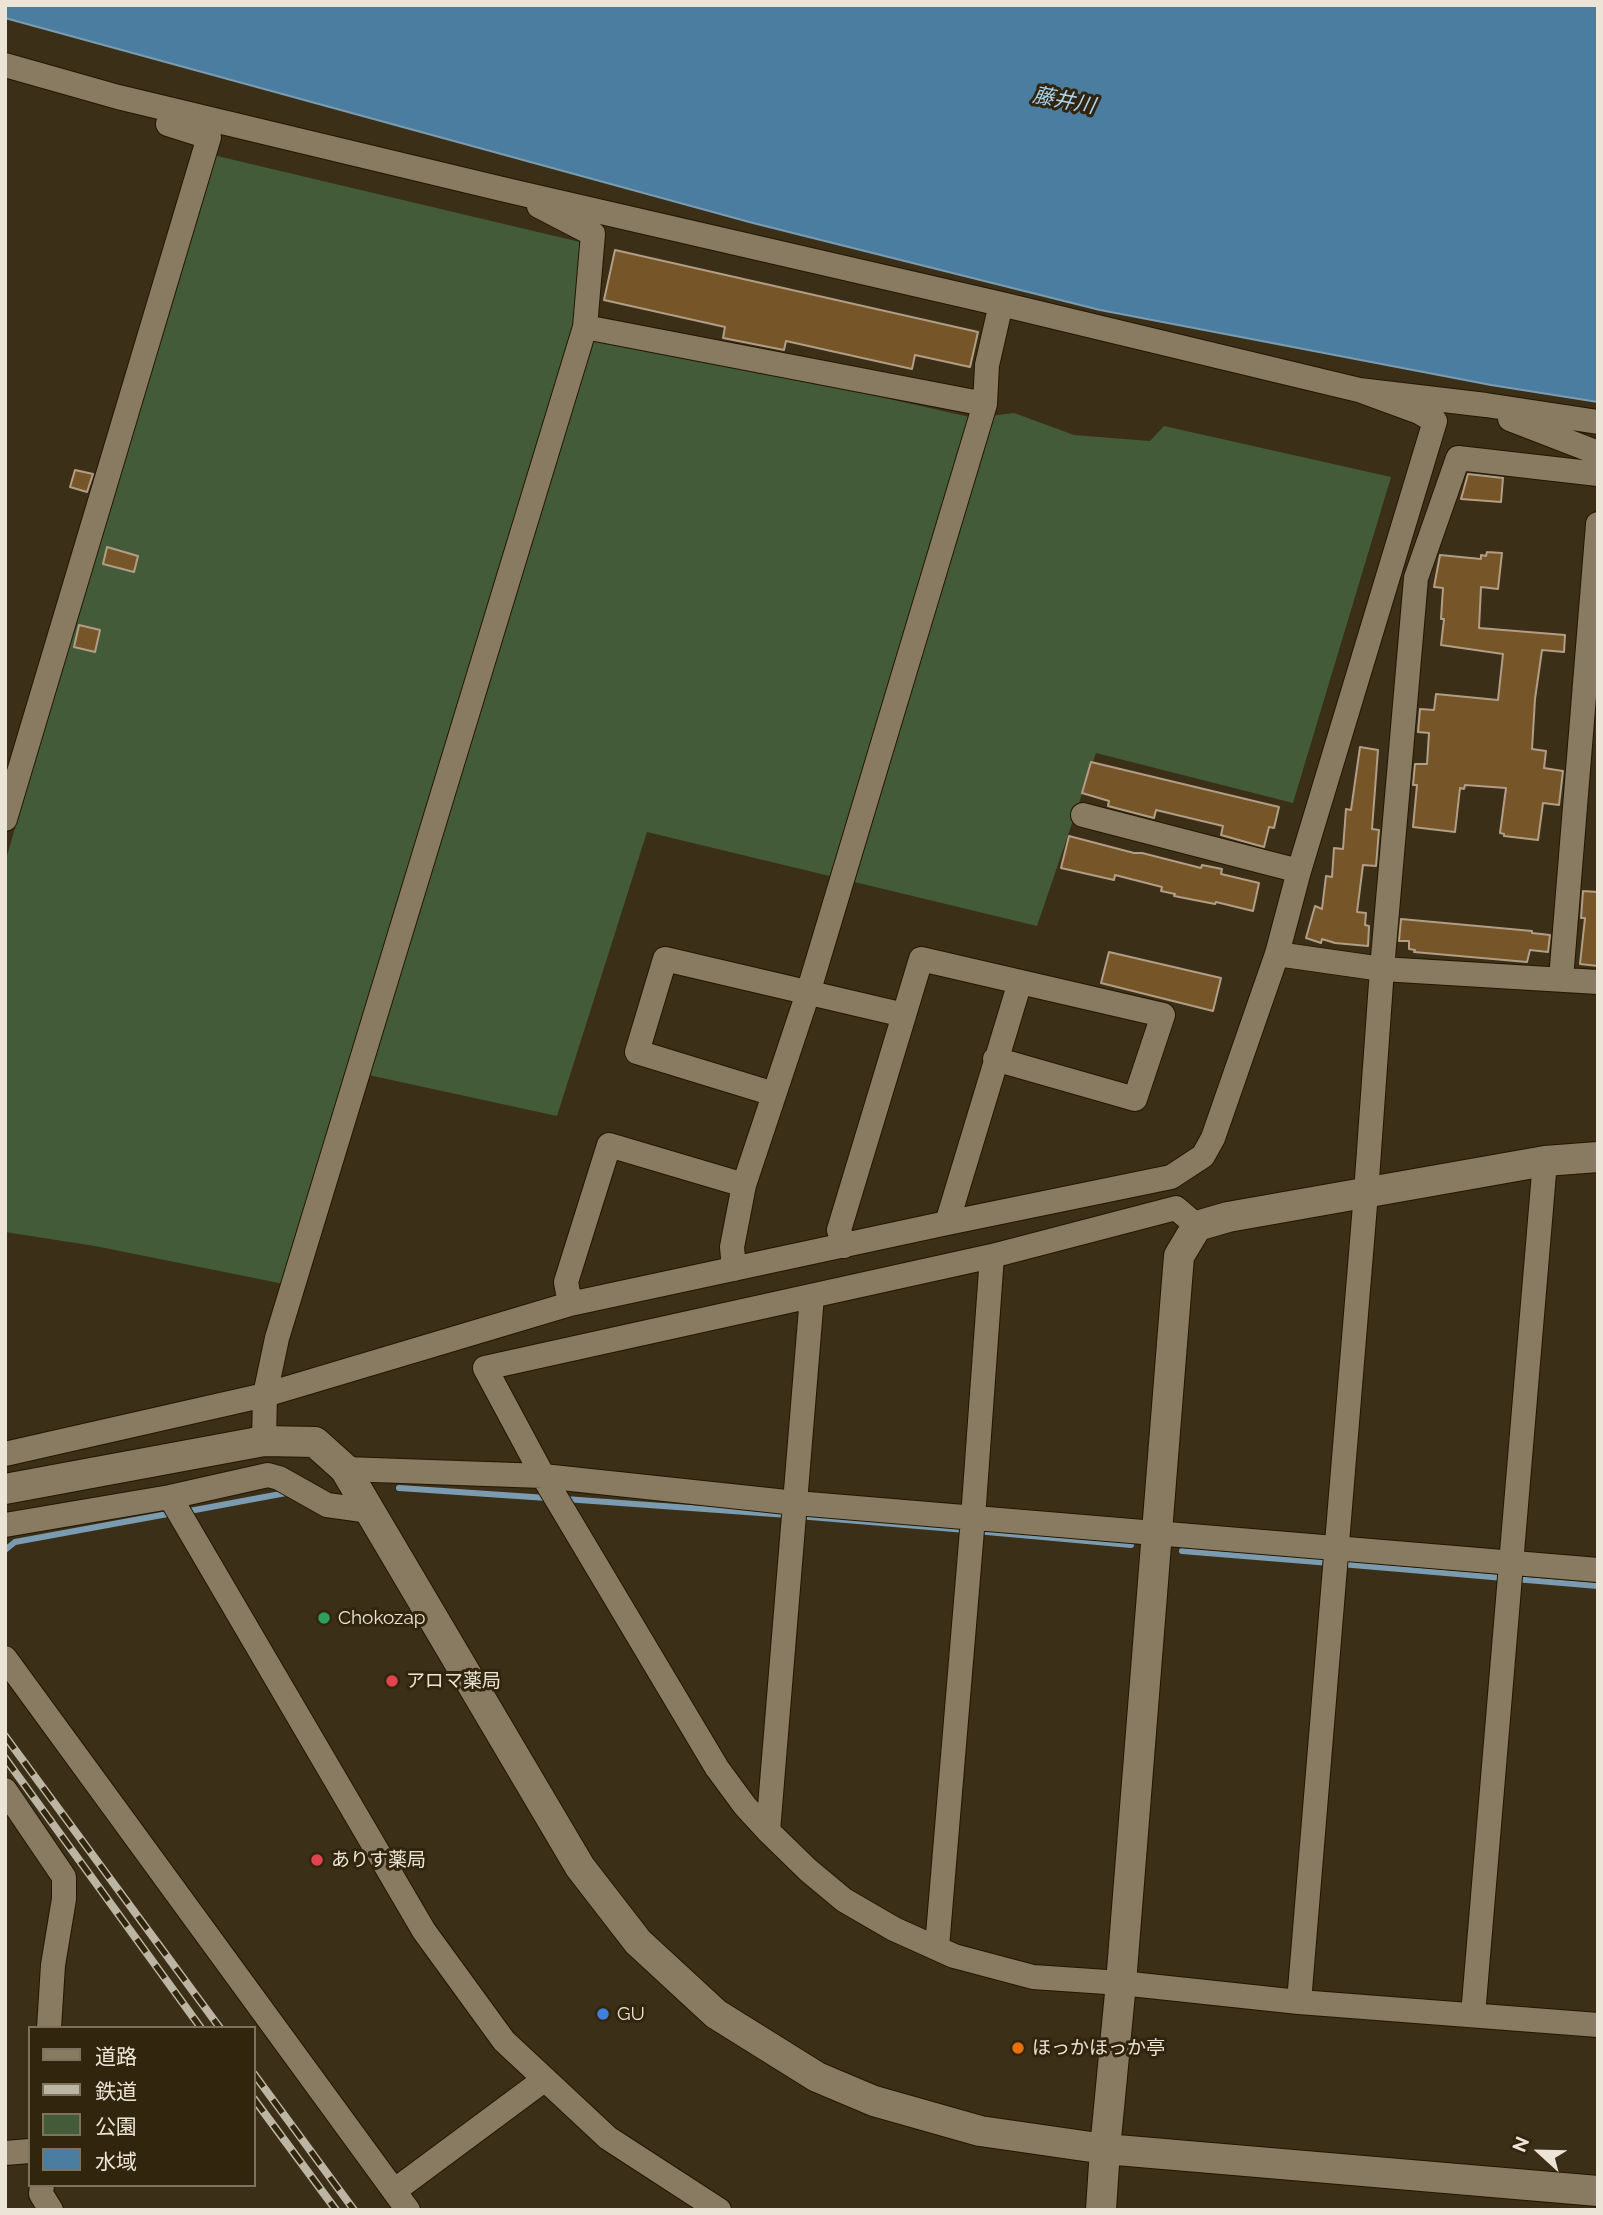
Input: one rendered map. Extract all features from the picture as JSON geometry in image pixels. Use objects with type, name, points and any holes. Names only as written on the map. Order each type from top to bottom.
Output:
[{"type":"street","points":[[5,65],[118,97],[1359,390],[1598,422]]},
{"type":"street","points":[[5,818],[209,137],[124,109],[118,97]]},
{"type":"street","points":[[264,1441],[265,1395],[278,1338],[585,327],[593,234],[506,190]]},
{"type":"street","points":[[734,1269],[732,1247],[744,1185],[808,993],[985,404],[987,365],[1001,304]]},
{"type":"street","points":[[585,327],[985,404]]},
{"type":"street","points":[[1359,390],[1419,412],[1435,421],[1486,408],[1598,453]]},
{"type":"street","points":[[5,1454],[265,1395],[570,1304],[1171,1178],[1203,1156],[1213,1138],[1277,954],[1299,871],[1435,421]]},
{"type":"street","points":[[1299,2002],[1416,578],[1458,458],[1598,474]]},
{"type":"street","points":[[1561,979],[1598,524]]},
{"type":"street","points":[[1083,815],[1299,871]]},
{"type":"street","points":[[1277,954],[1382,969],[1598,982]]},
{"type":"street","points":[[774,1094],[637,1052],[665,959],[904,1015]]},
{"type":"street","points":[[844,1246],[839,1230],[921,959],[1163,1015],[1135,1099],[995,1059]]},
{"type":"street","points":[[947,1223],[1020,982]]},
{"type":"street","points":[[570,1304],[566,1282],[609,1145],[744,1185]]},
{"type":"street","points":[[1598,1157],[1545,1161],[1228,1217],[1186,1217],[992,1256],[485,1368],[552,1492],[717,1768],[745,1806],[768,1831],[844,1900],[894,1929],[954,1956],[1033,1977],[1121,1983],[1299,2002],[1598,2025]]},
{"type":"street","points":[[1473,2015],[1545,1161]]},
{"type":"street","points":[[1101,2210],[1179,1256],[1186,1217],[1171,1178]]},
{"type":"street","points":[[937,1947],[992,1256]]},
{"type":"street","points":[[768,1831],[812,1296]]},
{"type":"street","points":[[5,1489],[264,1441],[315,1442],[345,1469],[580,1867],[638,1942],[716,2014],[817,2077],[874,2101],[979,2131],[1105,2149],[1598,2191]]},
{"type":"street","points":[[345,1469],[552,1492],[972,1527],[1156,1533],[1335,1558],[1510,1572],[1598,1570]]},
{"type":"street","points":[[5,1525],[178,1510],[268,1475],[279,1478],[327,1505],[370,1511]]},
{"type":"street","points":[[178,1510],[424,1931],[504,2041],[608,2138],[719,2210]]},
{"type":"street","points":[[5,1658],[401,2200],[545,2079]]},
{"type":"street","points":[[5,1790],[64,1877],[64,1899],[53,1965],[50,2026]]},
{"type":"street","points":[[5,2154],[28,2151]]},
{"type":"street","points":[[41,2187],[41,2194],[51,2210]]},
{"type":"green space","points":[[213,155],[580,242],[585,283],[579,329],[974,418],[1014,413],[1074,435],[1150,441],[1164,426],[1391,477],[1293,803],[1096,753],[1037,926],[647,832],[557,1116],[350,1071],[284,1284],[95,1246],[5,1232],[5,863]]},
{"type":"water","name":"藤井川","points":[[5,5],[1598,5],[1598,402],[1491,385],[1100,310],[753,223],[5,18]]},
{"type":"building","points":[[615,250],[978,332],[970,367],[915,355],[912,369],[786,341],[784,350],[723,338],[725,327],[604,300]]},
{"type":"building","points":[[75,470],[93,474],[87,492],[70,487]]},
{"type":"building","points":[[1468,474],[1503,478],[1501,502],[1461,499]]},
{"type":"building","points":[[107,547],[138,556],[134,572],[103,564]]},
{"type":"building","points":[[1487,552],[1502,553],[1498,589],[1481,587],[1479,628],[1565,635],[1564,652],[1542,650],[1535,699],[1532,749],[1546,751],[1544,768],[1563,771],[1559,805],[1543,803],[1538,840],[1504,836],[1500,833],[1506,788],[1465,785],[1464,789],[1460,788],[1455,832],[1413,827],[1417,785],[1413,785],[1415,764],[1427,764],[1429,733],[1418,732],[1420,709],[1434,710],[1436,694],[1498,700],[1503,654],[1441,645],[1443,588],[1434,587],[1440,555],[1481,559],[1481,555],[1486,556]]},
{"type":"building","points":[[79,625],[100,630],[95,652],[74,647]]},
{"type":"building","points":[[1360,747],[1378,750],[1372,829],[1379,830],[1376,866],[1363,865],[1357,912],[1366,913],[1365,925],[1369,926],[1368,946],[1322,939],[1321,943],[1306,938],[1315,906],[1322,909],[1326,876],[1332,877],[1334,848],[1343,849],[1346,809],[1351,810]]},
{"type":"building","points":[[1091,762],[1279,807],[1274,828],[1269,827],[1264,847],[1221,835],[1223,826],[1156,810],[1154,818],[1108,806],[1109,801],[1082,793]]},
{"type":"building","points":[[1069,836],[1201,868],[1202,865],[1222,869],[1221,874],[1259,883],[1253,911],[1174,896],[1175,894],[1161,891],[1162,887],[1115,875],[1114,880],[1061,868]]},
{"type":"building","points":[[1583,891],[1598,892],[1598,966],[1580,964],[1585,918],[1581,918]]},
{"type":"building","points":[[1401,919],[1550,935],[1548,952],[1530,950],[1527,962],[1414,952],[1415,950],[1409,949],[1409,941],[1399,941]]},
{"type":"building","points":[[1109,952],[1221,978],[1213,1011],[1101,983]]},
{"type":"waterway","points":[[399,1488],[547,1498]]},
{"type":"waterway","points":[[184,1512],[286,1493]]},
{"type":"waterway","points":[[565,1499],[788,1515]]},
{"type":"waterway","points":[[5,1550],[15,1542],[173,1513]]},
{"type":"waterway","points":[[798,1516],[966,1530]]},
{"type":"waterway","points":[[976,1531],[1131,1545]]},
{"type":"waterway","points":[[1182,1551],[1330,1563]]},
{"type":"waterway","points":[[1341,1564],[1504,1578]]},
{"type":"waterway","points":[[1515,1579],[1598,1586]]},
{"type":"railway","points":[[5,1736],[219,2026]]},
{"type":"railway","points":[[5,1758],[200,2026]]},
{"type":"railway","points":[[256,2077],[354,2210]]},
{"type":"railway","points":[[256,2102],[336,2210]]},
{"type":"place","name":"Chokozap","points":[[324,1618]]},
{"type":"place","name":"アロマ薬局","points":[[392,1681]]},
{"type":"place","name":"ありす薬局","points":[[317,1860]]},
{"type":"place","name":"GU","points":[[603,2014]]},
{"type":"place","name":"ほっかほっか亭","points":[[1018,2048]]}]
